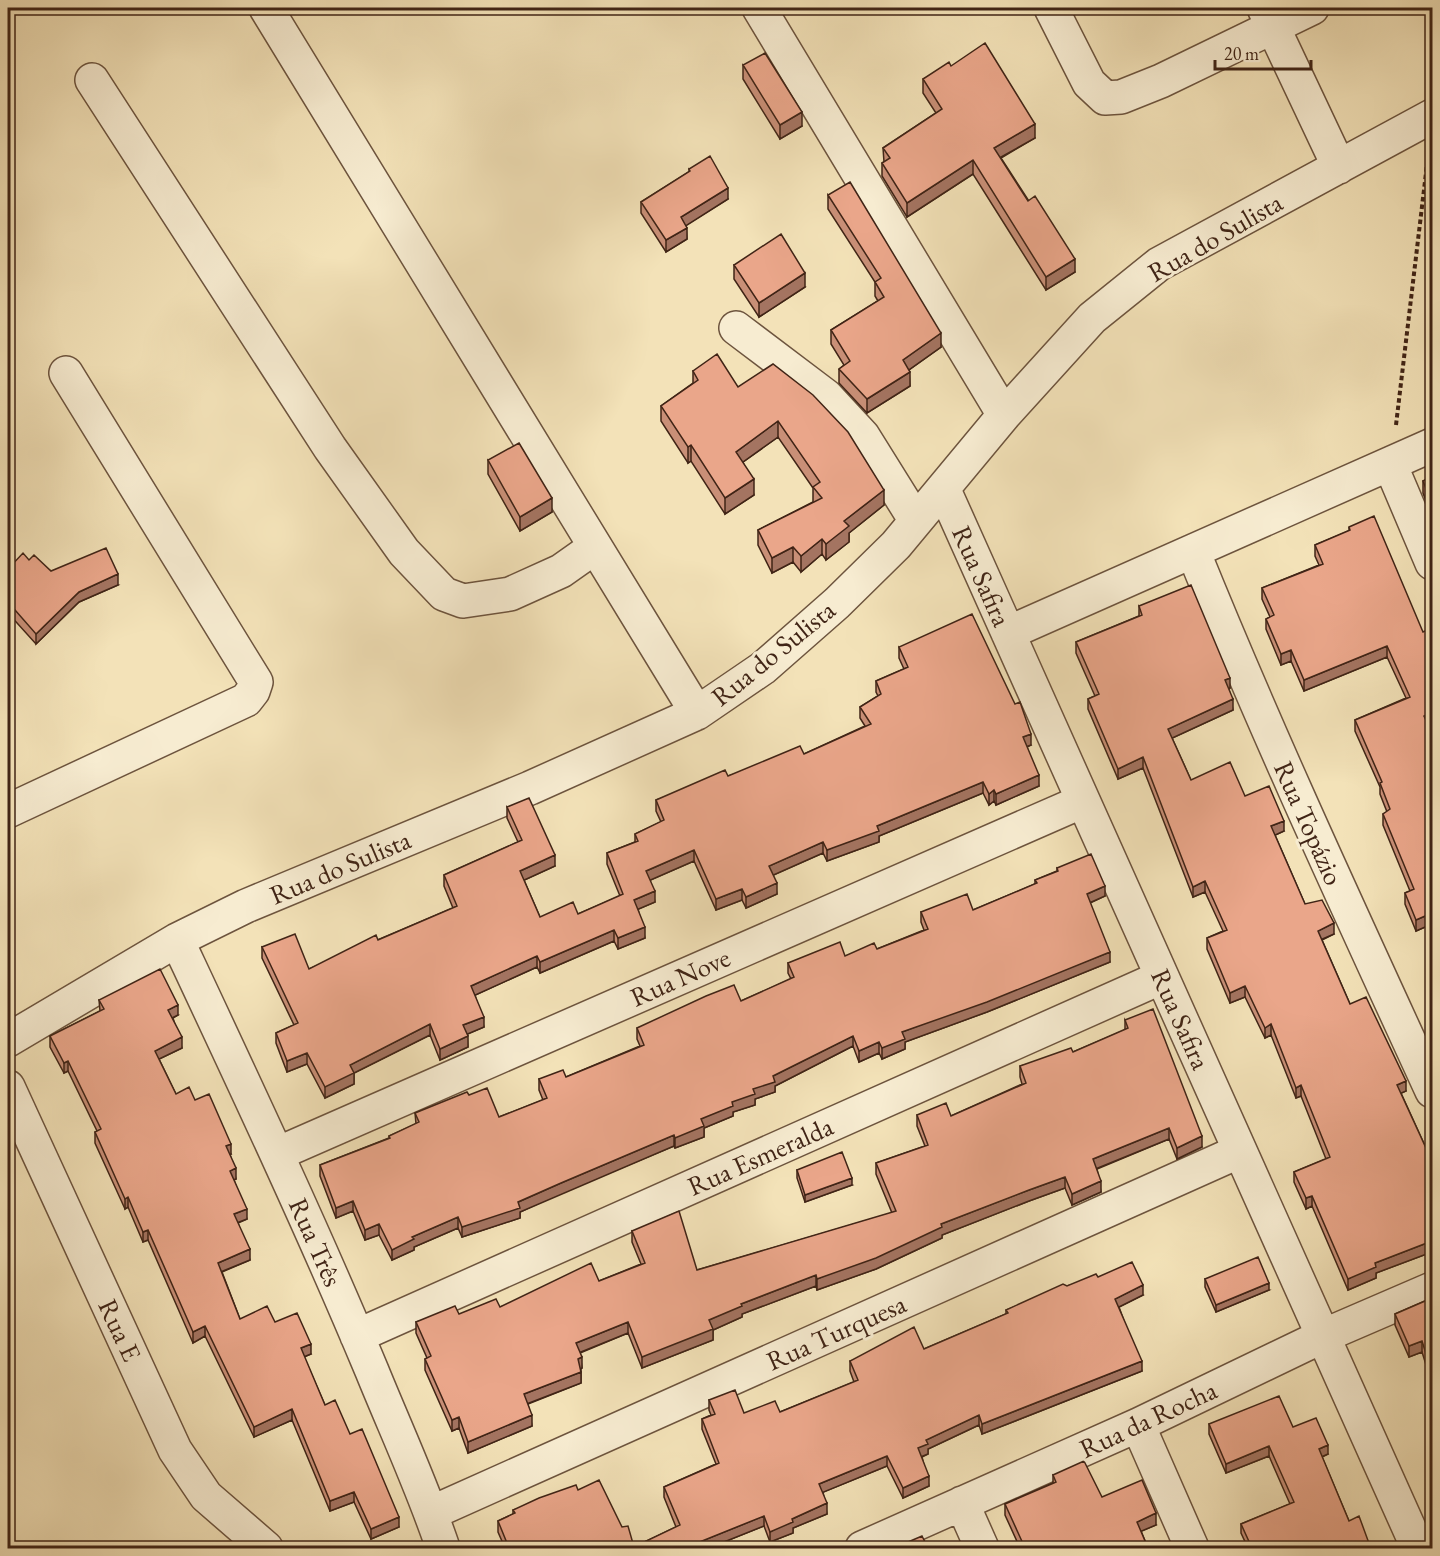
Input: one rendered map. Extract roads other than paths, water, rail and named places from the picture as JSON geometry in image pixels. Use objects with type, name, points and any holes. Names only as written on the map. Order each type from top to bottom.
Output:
[{"type":"street","points":[[266,8],[697,713]]},
{"type":"street","points":[[759,8],[1004,415]]},
{"type":"street","points":[[1051,8],[1089,83],[1105,98],[1121,98],[1161,81],[1269,17],[1312,8]]},
{"type":"street","points":[[1269,17],[1339,167]]},
{"type":"street","points":[[92,80],[330,448],[404,552],[444,594],[463,601],[510,594],[561,571],[595,547]]},
{"type":"street","name":"Rua do Sulista","points":[[8,1040],[177,940],[246,906],[540,784],[697,713],[763,668],[837,603],[944,490],[1004,415],[1092,318],[1159,264],[1432,116]]},
{"type":"street","points":[[736,328],[826,396],[862,436],[916,521]]},
{"type":"street","points":[[8,811],[246,700],[256,682],[66,373]]},
{"type":"street","points":[[1008,633],[1432,445]]},
{"type":"street","points":[[1390,464],[1432,563]]},
{"type":"street","name":"Rua Safira","points":[[944,490],[1323,1336],[1420,1530]]},
{"type":"street","name":"Rua Topázio","points":[[1193,551],[1296,796],[1432,1091]]},
{"type":"street","name":"Rua Nove","points":[[277,1154],[1083,801]]},
{"type":"street","name":"Rua Três","points":[[177,940],[277,1154],[357,1336],[431,1513],[443,1548]]},
{"type":"street","name":"Rua Esmeralda","points":[[357,1336],[1162,976]]},
{"type":"street","name":"Rua E","points":[[8,1087],[175,1450],[206,1496],[266,1548]]},
{"type":"street","name":"Rua Turquesa","points":[[431,1513],[1240,1151]]},
{"type":"street","name":"Rua da Rocha","points":[[862,1548],[1138,1425],[1323,1336],[1432,1288]]},
{"type":"street","points":[[1138,1425],[1192,1548]]},
{"type":"street","points":[[962,1503],[982,1548]]}]
